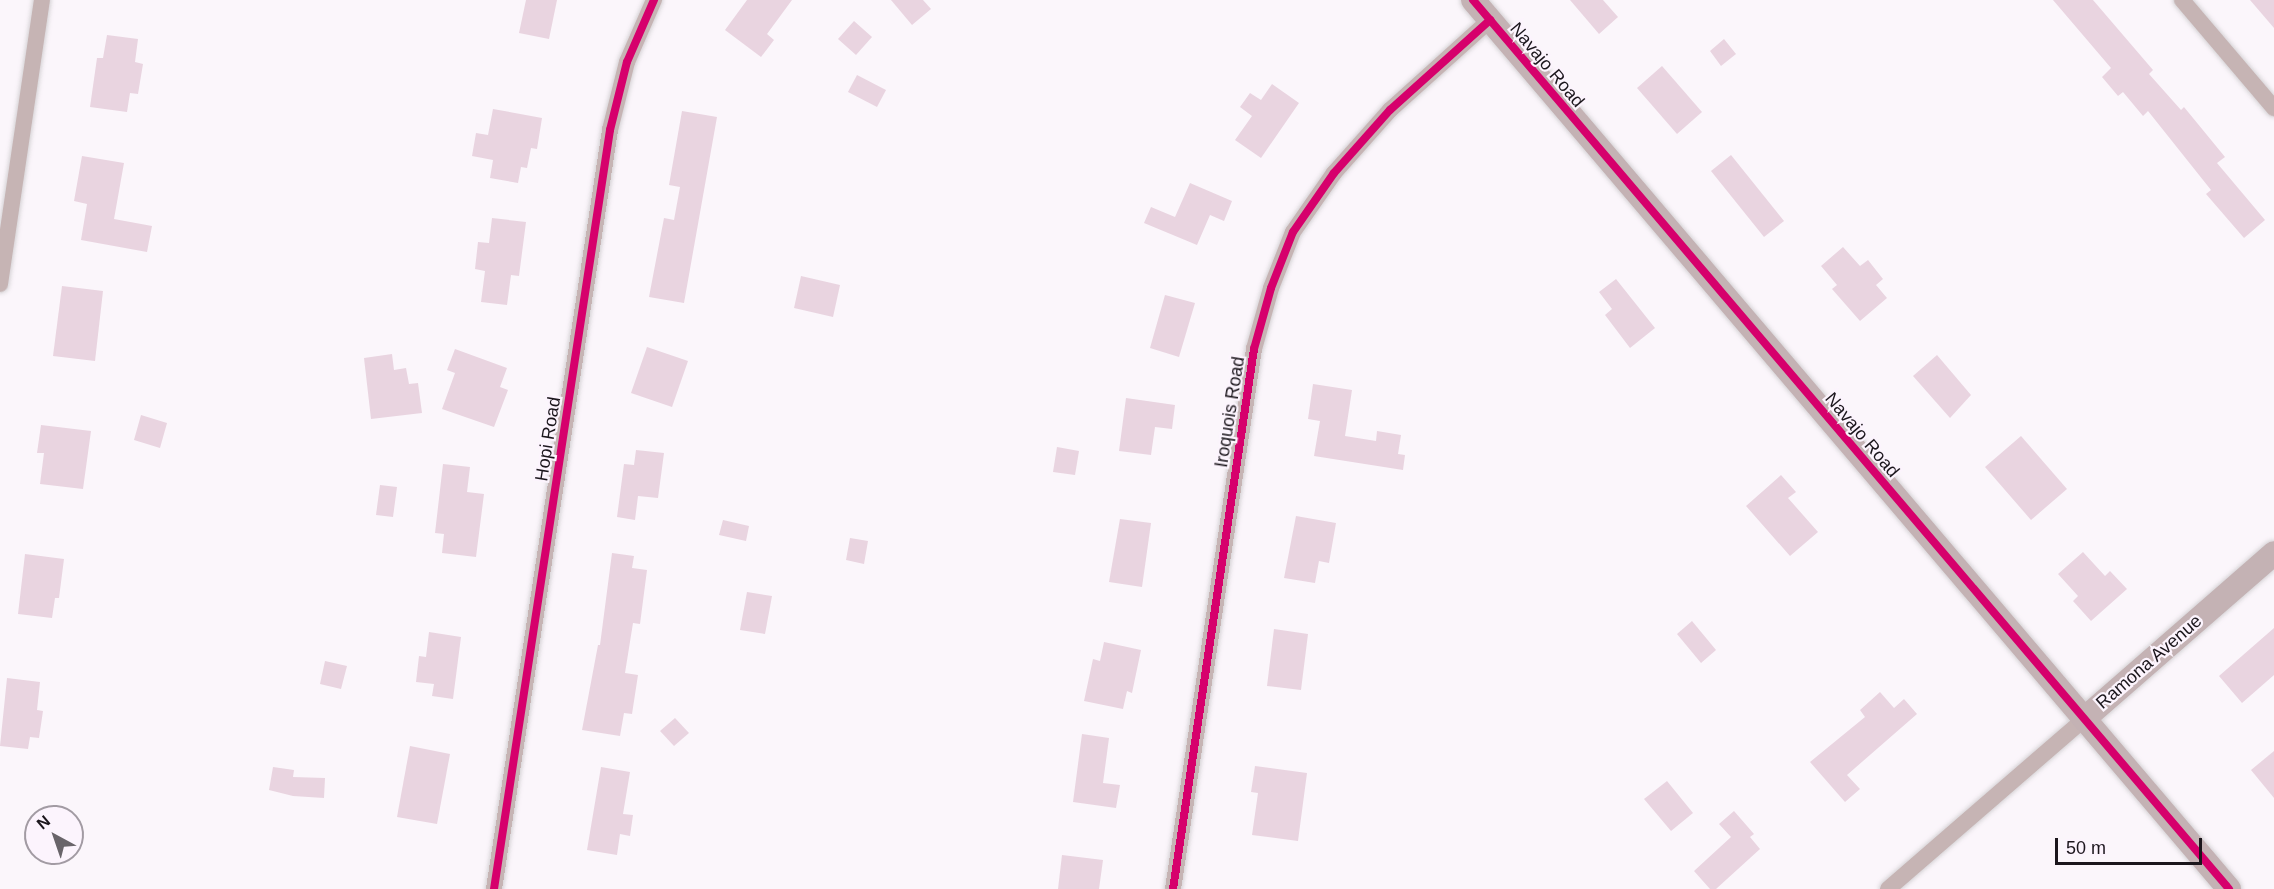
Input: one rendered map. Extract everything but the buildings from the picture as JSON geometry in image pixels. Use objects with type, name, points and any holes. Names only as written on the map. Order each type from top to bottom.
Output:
[{"type":"main road","name":"Navajo Road","points":[[1473,0],[2229,889]]},
{"type":"main road","name":"Ramona Avenue","points":[[2084,719],[2274,553]]},
{"type":"street","points":[[0,284],[42,0]]},
{"type":"street","name":"Hopi Road","points":[[494,889],[610,130],[627,62],[654,0]]},
{"type":"street","points":[[2182,0],[2274,108]]},
{"type":"street","name":"Iroquois Road","points":[[1173,889],[1254,349],[1271,288],[1293,232],[1334,173],[1390,110],[1490,20]]},
{"type":"street","name":"Ramona Avenue","points":[[1888,889],[2084,719]]},
{"type":"cycle path","points":[[494,889],[610,130],[627,62],[654,0]]},
{"type":"cycle path","points":[[1473,0],[2229,889]]},
{"type":"cycle path","points":[[1173,889],[1254,349],[1271,288],[1293,232],[1334,173],[1390,110],[1490,20]]}]
